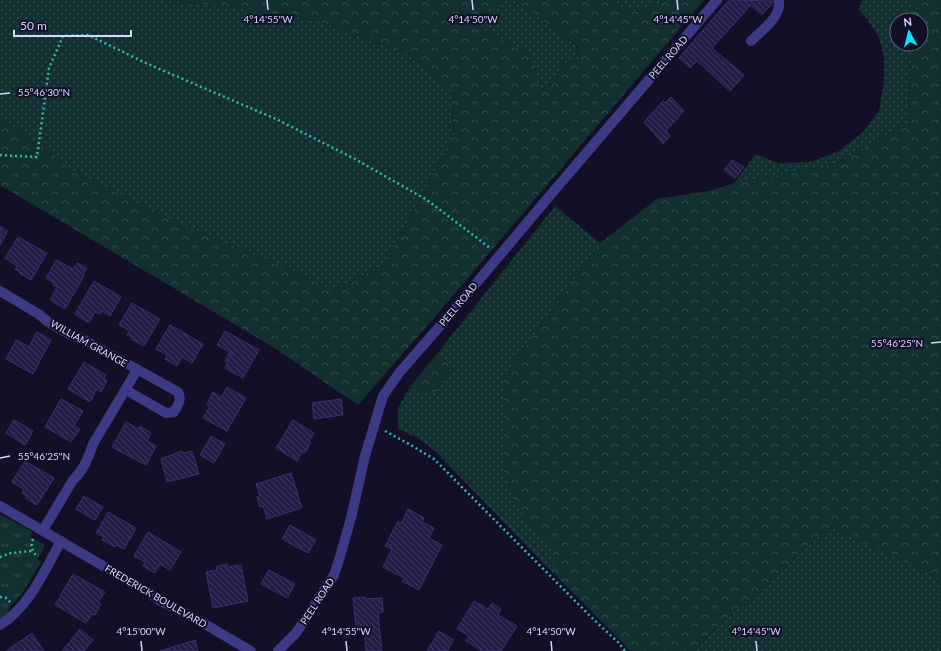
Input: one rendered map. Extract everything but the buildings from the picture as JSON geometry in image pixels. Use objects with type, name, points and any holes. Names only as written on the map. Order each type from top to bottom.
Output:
[{"type":"street","name":"PEEL ROAD","points":[[278,651],[296,634],[334,575],[351,518],[374,425],[383,396],[399,373],[717,0]]},
{"type":"street","points":[[752,41],[775,18],[780,7],[779,0]]},
{"type":"street","name":"WILLIAM GRANGE","points":[[0,291],[69,334],[79,337],[178,392],[180,401],[174,412],[166,413],[126,390]]},
{"type":"street","name":"WILLIAM GRANGE","points":[[40,529],[73,480],[78,475],[90,454],[93,444],[137,370]]},
{"type":"street","name":"FREDERICK BOULEVARD","points":[[0,506],[148,592],[159,600],[196,619],[251,651]]},
{"type":"street","points":[[0,625],[9,620],[32,592],[61,541]]},
{"type":"path","points":[[0,155],[37,157],[49,68],[63,36],[88,35],[148,64],[276,119],[355,159],[427,200],[500,256]]},
{"type":"path","points":[[374,425],[434,459],[593,619],[619,643],[625,651]]},
{"type":"path","points":[[32,551],[32,542],[40,529]]},
{"type":"path","points":[[0,557],[11,553],[32,551],[48,565]]},
{"type":"green space","points":[[0,0],[163,0],[221,6],[315,20],[408,54],[451,90],[454,136],[384,265],[331,291],[312,279],[170,220],[70,169],[59,159],[0,117]]},
{"type":"green space","points":[[163,0],[507,0],[487,11],[481,26],[491,35],[525,50],[535,65],[539,92],[556,80],[562,63],[580,60],[577,45],[514,0],[609,0],[618,6],[637,11],[664,2],[662,0],[704,0],[446,304],[358,405],[273,347],[0,185],[0,116],[59,159],[70,169],[170,220],[312,279],[331,291],[384,265],[454,136],[451,90],[408,54],[315,20],[221,6]]},
{"type":"green space","points":[[507,0],[514,0],[576,45],[580,60],[562,63],[556,80],[538,92],[535,65],[525,50],[491,35],[481,26],[487,10]]},
{"type":"green space","points":[[609,0],[662,0],[665,2],[637,11],[618,6]]},
{"type":"green space","points":[[863,0],[914,0],[913,12],[889,12],[889,52],[911,52],[907,123],[835,164],[735,183],[755,154],[778,163],[811,162],[839,151],[862,133],[879,111],[884,80],[884,58],[879,37],[858,9]]},
{"type":"green space","points":[[914,0],[941,0],[941,579],[830,527],[691,651],[629,651],[624,644],[548,568],[559,558],[525,519],[504,476],[503,378],[600,243],[657,199],[708,191],[735,183],[835,164],[907,123],[911,52],[929,52],[929,12],[913,12]]},
{"type":"green space","points":[[555,206],[600,243],[503,378],[525,519],[559,558],[548,568],[435,451],[418,438],[398,429],[398,408],[409,388],[434,393],[452,367],[436,355]]},
{"type":"green space","points":[[436,355],[452,367],[434,393],[409,388]]},
{"type":"green space","points":[[0,514],[32,532],[30,537],[44,544],[44,548],[37,559],[41,562],[24,591],[9,608],[7,615],[0,620]]},
{"type":"green space","points":[[830,527],[941,579],[941,651],[691,651]]}]
